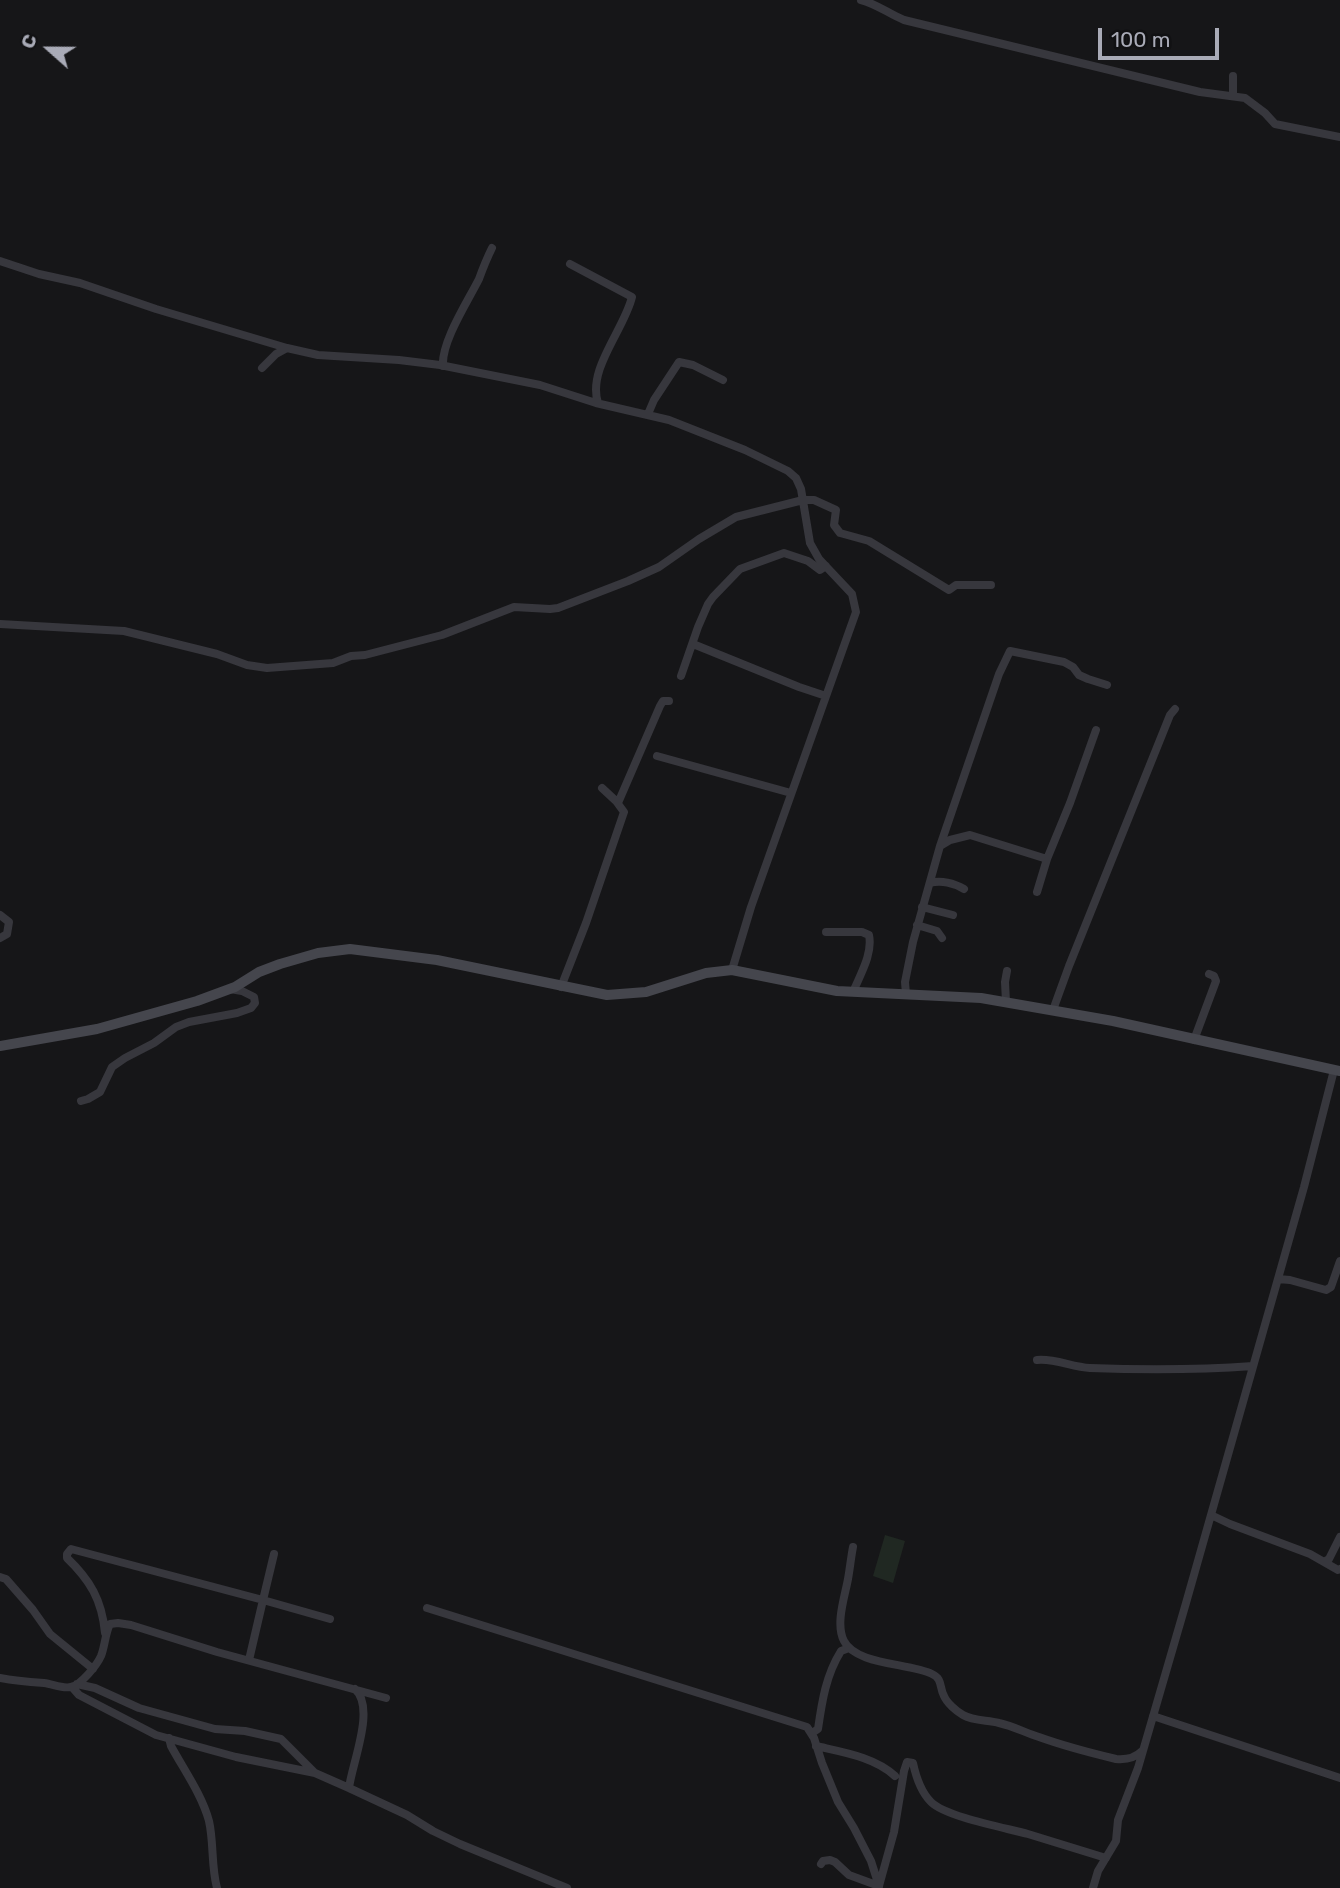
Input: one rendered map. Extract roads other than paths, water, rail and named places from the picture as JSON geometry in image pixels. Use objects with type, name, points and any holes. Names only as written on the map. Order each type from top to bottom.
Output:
[{"type":"street","points":[[862,0],[904,20],[1188,89],[1245,99],[1275,124],[1340,138]]},
{"type":"street","points":[[1233,76],[1233,96]]},
{"type":"street","points":[[443,366],[446,346],[492,247]]},
{"type":"street","points":[[0,261],[38,274],[80,283],[287,348],[318,355],[399,360],[443,366],[540,385],[598,403],[648,414],[701,431],[788,471],[796,478],[801,489],[810,543],[819,559],[852,594],[856,612],[751,907],[732,970]]},
{"type":"street","points":[[570,264],[632,297],[601,366],[595,388],[598,403]]},
{"type":"street","points":[[262,368],[276,354],[287,348]]},
{"type":"street","points":[[648,414],[679,362],[693,365],[723,380]]},
{"type":"street","points":[[0,624],[124,631],[217,654],[247,666],[267,668],[332,663],[442,635],[514,607],[558,608],[659,567],[736,517],[803,500],[814,500],[836,510],[834,525],[840,533],[869,541],[949,590],[956,585],[991,586]]},
{"type":"street","points":[[681,676],[708,604],[740,569],[784,553],[808,561],[820,570],[826,566]]},
{"type":"street","points":[[693,644],[826,696]]},
{"type":"street","points":[[906,994],[905,982],[917,925],[940,846],[999,674],[1010,651],[1064,662],[1073,667],[1079,675],[1107,685]]},
{"type":"street","points":[[618,803],[660,706],[663,701],[669,701]]},
{"type":"street","points":[[1053,1010],[1131,810],[1170,715],[1175,709]]},
{"type":"street","points":[[1037,892],[1096,730]]},
{"type":"street","points":[[657,756],[791,793]]},
{"type":"street","points":[[561,986],[624,813],[618,803],[602,788]]},
{"type":"street","points":[[940,846],[950,840],[970,835],[1047,859]]},
{"type":"street","points":[[930,883],[956,884],[964,889]]},
{"type":"street","points":[[922,907],[953,915]]},
{"type":"street","points":[[0,915],[9,922],[7,934],[0,938]]},
{"type":"street","points":[[917,925],[937,930],[942,938]]},
{"type":"street","points":[[826,932],[862,932],[870,935],[869,952],[853,992]]},
{"type":"street","points":[[0,1046],[97,1029],[197,1001],[230,989],[259,972],[280,964],[318,953],[350,948],[437,960],[607,995],[646,992],[706,973],[732,970],[817,988],[963,996],[1053,1010],[1337,1070],[1143,1751],[1118,1820],[1116,1841],[1098,1871],[1093,1888]]},
{"type":"street","points":[[1006,1002],[1007,971]]},
{"type":"street","points":[[1194,1040],[1216,981],[1214,976],[1209,974]]},
{"type":"street","points":[[81,1101],[100,1092],[112,1067],[176,1027],[237,1013],[251,1008],[255,1003],[254,997],[230,989]]},
{"type":"street","points":[[1278,1279],[1326,1290],[1331,1287],[1340,1261]]},
{"type":"street","points":[[1037,1360],[1086,1368],[1138,1370],[1252,1366]]},
{"type":"street","points":[[1211,1515],[1310,1554],[1340,1569]]},
{"type":"street","points":[[1324,1562],[1329,1559],[1340,1537]]},
{"type":"street","points":[[853,1547],[841,1619],[841,1636],[849,1648],[875,1660],[934,1675],[941,1683],[944,1698],[965,1717],[999,1723],[1116,1759],[1136,1757],[1143,1751]]},
{"type":"street","points":[[106,1637],[93,1588],[67,1558],[71,1549],[330,1619]]},
{"type":"street","points":[[249,1660],[274,1554]]},
{"type":"street","points":[[0,1572],[50,1634],[93,1669]]},
{"type":"street","points":[[427,1608],[807,1727],[812,1733],[838,1802],[855,1828],[880,1887]]},
{"type":"street","points":[[74,1686],[93,1669],[102,1654],[110,1624],[118,1623],[386,1698]]},
{"type":"street","points":[[812,1733],[818,1729],[824,1687],[841,1651],[849,1648]]},
{"type":"street","points":[[0,1678],[62,1687],[95,1688],[139,1708],[215,1729],[245,1731],[281,1739],[315,1773]]},
{"type":"street","points":[[74,1686],[79,1695],[156,1734],[236,1757],[315,1773],[407,1815],[460,1844],[568,1888]]},
{"type":"street","points":[[349,1787],[359,1743],[363,1705],[361,1695],[354,1688]]},
{"type":"street","points":[[1153,1716],[1340,1778]]},
{"type":"street","points":[[169,1738],[209,1821],[217,1888]]},
{"type":"street","points":[[817,1746],[869,1761],[886,1768],[895,1776]]},
{"type":"street","points":[[880,1887],[907,1762],[913,1763],[922,1789],[939,1808],[1106,1858]]},
{"type":"street","points":[[821,1864],[830,1860],[849,1875],[880,1887]]}]
